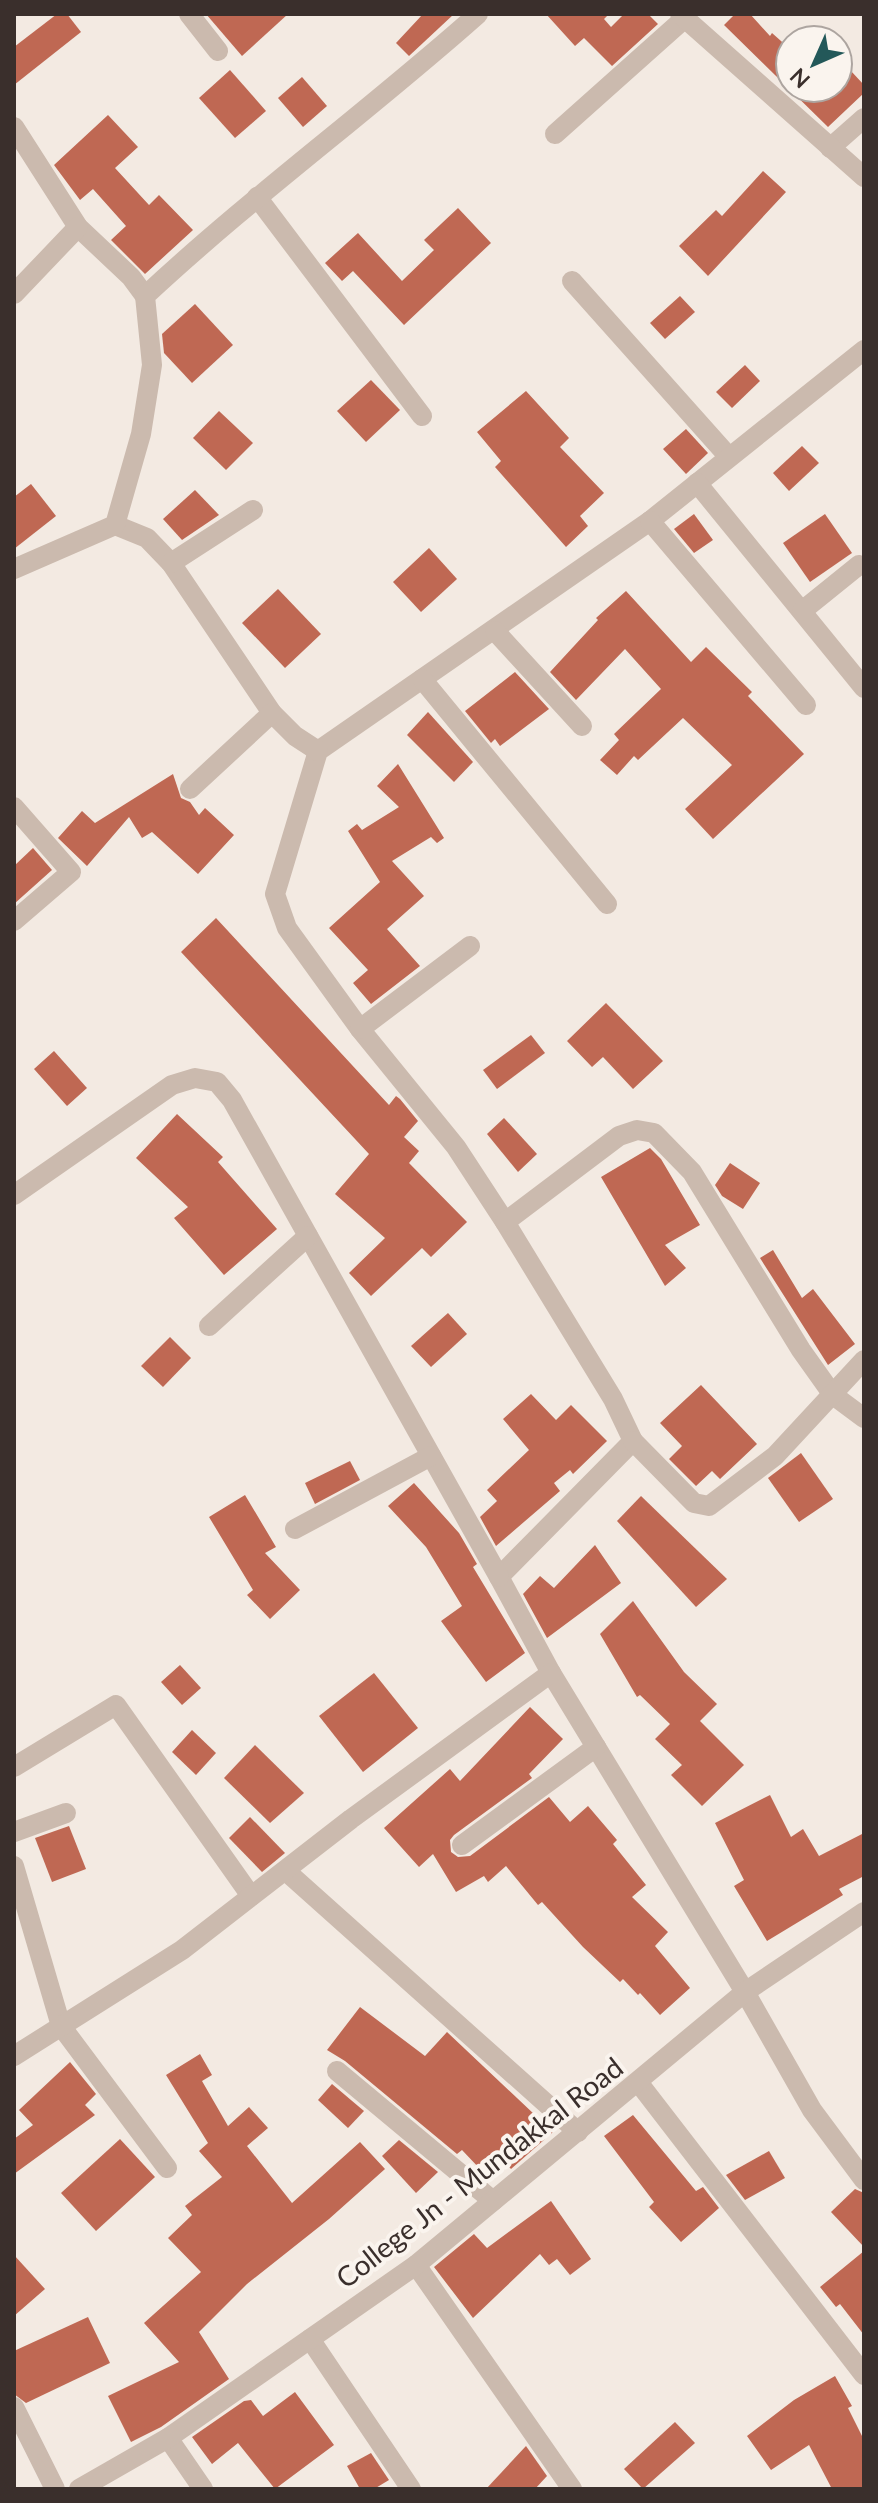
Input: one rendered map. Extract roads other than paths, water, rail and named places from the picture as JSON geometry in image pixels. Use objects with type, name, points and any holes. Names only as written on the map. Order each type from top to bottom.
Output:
[{"type":"street","points":[[189,14],[218,51]]},
{"type":"street","points":[[145,296],[257,197],[355,121],[478,14]]},
{"type":"street","points":[[555,134],[682,16],[864,177]]},
{"type":"street","points":[[830,148],[864,118]]},
{"type":"street","points":[[14,127],[78,227],[131,277],[145,296],[152,365],[141,434],[115,525]]},
{"type":"street","points":[[257,197],[422,416]]},
{"type":"street","points":[[14,294],[78,227]]},
{"type":"street","points":[[572,281],[729,457]]},
{"type":"street","points":[[864,350],[650,521],[318,751],[275,894],[287,928],[360,1029],[456,1147],[613,1399],[633,1441],[694,1503],[709,1506],[775,1456],[864,1360]]},
{"type":"street","points":[[697,483],[864,688]]},
{"type":"street","points":[[171,563],[253,510]]},
{"type":"street","points":[[650,521],[806,705]]},
{"type":"street","points":[[14,569],[115,525],[147,538],[171,563],[272,713],[295,736],[318,751]]},
{"type":"street","points":[[802,611],[859,565]]},
{"type":"street","points":[[495,631],[582,726]]},
{"type":"street","points":[[422,679],[607,904]]},
{"type":"street","points":[[190,789],[272,713]]},
{"type":"street","points":[[14,807],[71,872],[14,921]]},
{"type":"street","points":[[360,1029],[470,946]]},
{"type":"street","points":[[14,1195],[172,1085],[195,1078],[217,1082],[232,1100],[551,1673],[745,1992],[812,2110],[864,2180]]},
{"type":"street","points":[[505,1222],[619,1136],[637,1130],[654,1133],[692,1172],[801,1350],[833,1395],[864,1418]]},
{"type":"street","points":[[209,1326],[308,1236]]},
{"type":"street","points":[[499,1577],[633,1441]]},
{"type":"street","points":[[295,1529],[431,1456]]},
{"type":"street","points":[[14,2056],[182,1950],[287,1872],[351,1819],[551,1673]]},
{"type":"street","points":[[14,1767],[116,1705],[251,1896]]},
{"type":"street","points":[[462,1845],[596,1747]]},
{"type":"street","points":[[14,1832],[66,1813]]},
{"type":"street","points":[[14,1866],[61,2026],[167,2168]]},
{"type":"street","points":[[287,1872],[578,2132]]},
{"type":"street","name":"College Jn - Mundakkal Road","points":[[80,2489],[168,2438],[416,2265],[745,1992],[864,1912]]},
{"type":"street","points":[[337,2071],[493,2201]]},
{"type":"street","points":[[638,2082],[864,2375]]},
{"type":"street","points":[[416,2265],[572,2489]]},
{"type":"street","points":[[310,2339],[411,2489]]},
{"type":"street","points":[[14,2407],[55,2489]]},
{"type":"street","points":[[168,2438],[203,2489]]}]
